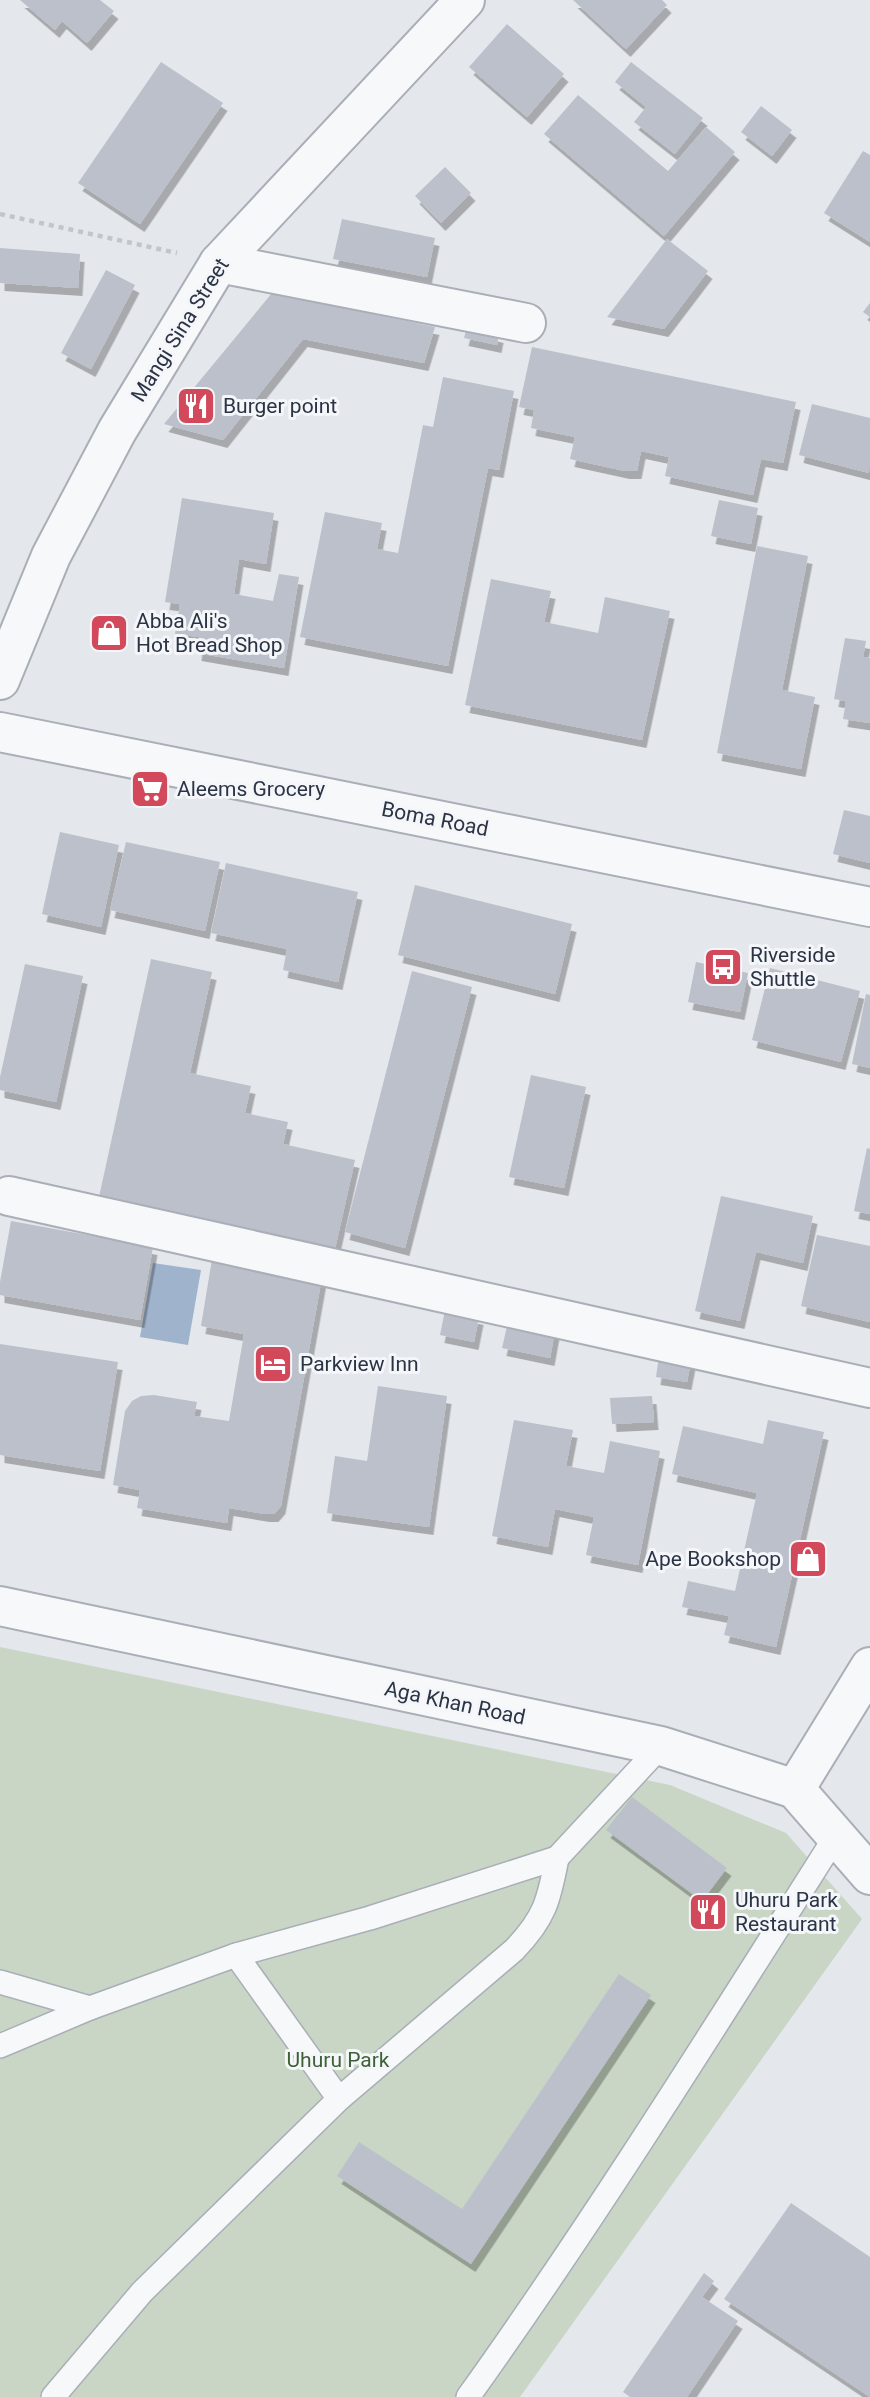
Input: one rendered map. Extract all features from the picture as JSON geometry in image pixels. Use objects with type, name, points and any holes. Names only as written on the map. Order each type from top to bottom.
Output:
[{"type":"street","name":"Mangi Sina Street","points":[[0,680],[51,556],[117,431],[219,263],[466,0]]},
{"type":"street","points":[[219,263],[526,323]]},
{"type":"street","name":"Boma Road","points":[[0,732],[870,907]]},
{"type":"street","points":[[9,1196],[870,1388]]},
{"type":"street","name":"Aga Khan Road","points":[[0,1606],[661,1746],[795,1789]]},
{"type":"street","points":[[870,1667],[795,1789],[870,1875]]},
{"type":"lane","points":[[0,2046],[90,2008],[236,1955],[370,1918],[557,1858],[661,1746]]},
{"type":"lane","points":[[468,2397],[531,2309],[836,1836]]},
{"type":"lane","points":[[53,2397],[142,2292],[339,2099],[531,1933],[549,1900],[557,1858]]},
{"type":"lane","points":[[236,1955],[339,2099]]},
{"type":"lane","points":[[0,1982],[90,2008]]},
{"type":"path","points":[[0,214],[219,263]]},
{"type":"green space","name":"Uhuru Park","points":[[0,1647],[670,1785],[786,1833],[862,1919],[520,2397],[0,2397]]},
{"type":"water","points":[[153,1263],[201,1270],[188,1345],[140,1337]]},
{"type":"building","points":[[20,0],[100,0],[114,11],[87,43],[62,21],[55,30]]},
{"type":"building","points":[[573,0],[662,0],[667,5],[626,49]]},
{"type":"building","points":[[507,24],[564,74],[527,117],[469,67]]},
{"type":"building","points":[[161,62],[223,103],[140,224],[78,183]]},
{"type":"building","points":[[631,62],[703,118],[675,154],[634,122],[646,107],[615,82]]},
{"type":"building","points":[[578,95],[668,171],[706,127],[735,152],[664,236],[544,134]]},
{"type":"building","points":[[761,106],[792,130],[772,156],[741,132]]},
{"type":"building","points":[[863,151],[870,155],[870,242],[824,213]]},
{"type":"building","points":[[445,167],[471,193],[441,223],[415,196]]},
{"type":"building","points":[[342,219],[435,238],[427,277],[333,259]]},
{"type":"building","points":[[667,239],[708,271],[664,329],[607,317]]},
{"type":"building","points":[[0,248],[80,254],[78,288],[0,283]]},
{"type":"building","points":[[106,270],[135,285],[91,369],[61,353]]},
{"type":"building","points":[[272,293],[435,327],[424,363],[303,339],[223,440],[164,424]]},
{"type":"building","points":[[870,303],[870,317],[863,312]]},
{"type":"building","points":[[467,327],[499,335],[497,345],[464,338]]},
{"type":"building","points":[[532,347],[796,402],[783,463],[761,459],[753,495],[665,476],[669,457],[641,451],[637,471],[625,471],[570,459],[575,437],[531,428],[534,410],[519,407]]},
{"type":"building","points":[[443,377],[514,391],[499,470],[488,468],[448,666],[300,637],[325,512],[382,523],[377,549],[398,553],[423,425],[433,427]]},
{"type":"building","points":[[812,404],[870,418],[869,473],[799,455]]},
{"type":"building","points":[[182,498],[274,513],[266,564],[239,559],[234,594],[273,601],[279,574],[299,577],[284,668],[197,653],[199,637],[175,634],[180,604],[165,602]]},
{"type":"building","points":[[719,500],[758,508],[751,544],[711,536]]},
{"type":"building","points":[[757,546],[808,556],[782,690],[815,697],[801,769],[717,753]]},
{"type":"building","points":[[491,579],[551,591],[544,622],[598,633],[605,597],[670,611],[642,740],[465,705]]},
{"type":"building","points":[[845,638],[866,641],[863,657],[870,658],[870,723],[843,719],[846,701],[834,699]]},
{"type":"building","points":[[844,810],[870,816],[870,863],[833,854]]},
{"type":"building","points":[[60,832],[119,845],[101,927],[42,914]]},
{"type":"building","points":[[126,842],[220,862],[205,931],[110,910]]},
{"type":"building","points":[[226,863],[358,892],[338,982],[283,970],[287,949],[211,933]]},
{"type":"building","points":[[415,885],[572,924],[555,994],[398,955]]},
{"type":"building","points":[[151,959],[212,972],[190,1073],[251,1086],[245,1113],[288,1122],[283,1144],[355,1160],[335,1249],[99,1197]]},
{"type":"building","points":[[696,962],[748,973],[740,1012],[688,1002]]},
{"type":"building","points":[[25,964],[83,976],[56,1102],[0,1090],[0,1077]]},
{"type":"building","points":[[770,968],[860,991],[841,1062],[752,1040]]},
{"type":"building","points":[[412,971],[472,987],[405,1248],[345,1232]]},
{"type":"building","points":[[866,994],[870,995],[870,1068],[852,1064]]},
{"type":"building","points":[[531,1075],[586,1087],[564,1188],[509,1177]]},
{"type":"building","points":[[867,1148],[870,1149],[870,1214],[854,1211]]},
{"type":"building","points":[[721,1196],[813,1216],[803,1263],[756,1252],[740,1321],[695,1311]]},
{"type":"building","points":[[11,1221],[153,1247],[140,1320],[0,1295]]},
{"type":"building","points":[[817,1235],[870,1246],[870,1322],[801,1306]]},
{"type":"building","name":"Parkview Inn","points":[[212,1259],[322,1277],[281,1506],[274,1514],[229,1508],[227,1523],[137,1508],[140,1490],[113,1485],[125,1411],[132,1401],[141,1396],[154,1395],[197,1402],[194,1416],[229,1421],[244,1334],[201,1326]]},
{"type":"building","points":[[445,1310],[479,1317],[474,1342],[440,1335]]},
{"type":"building","points":[[508,1322],[555,1331],[550,1358],[502,1348]]},
{"type":"building","points":[[0,1344],[118,1362],[100,1471],[0,1455]]},
{"type":"building","points":[[659,1356],[691,1361],[687,1382],[656,1377]]},
{"type":"building","points":[[378,1386],[447,1396],[429,1527],[327,1513],[335,1456],[367,1461]]},
{"type":"building","points":[[652,1396],[654,1422],[612,1424],[610,1398]]},
{"type":"building","points":[[514,1420],[573,1430],[566,1466],[604,1473],[610,1441],[660,1451],[638,1565],[586,1555],[594,1517],[555,1509],[548,1547],[492,1536]]},
{"type":"building","points":[[768,1420],[824,1432],[776,1647],[724,1635],[729,1616],[682,1607],[688,1581],[735,1591],[757,1493],[672,1474],[683,1426],[763,1444]]},
{"type":"building","points":[[632,1797],[727,1868],[702,1901],[606,1830]]},
{"type":"building","points":[[619,1974],[651,1995],[471,2264],[337,2176],[359,2142],[462,2209]]},
{"type":"building","points":[[791,2203],[870,2257],[870,2397],[724,2299]]},
{"type":"building","points":[[704,2273],[714,2281],[702,2297],[738,2321],[687,2397],[630,2397],[623,2392]]},
{"type":"place","name":"Burger point","points":[[196,406]]},
{"type":"place","name":"Abba Ali's Hot Bread Shop","points":[[109,633]]},
{"type":"place","name":"Aleems Grocery","points":[[150,789]]},
{"type":"place","name":"Riverside Shuttle","points":[[723,967]]},
{"type":"place","name":"Parkview Inn","points":[[273,1364]]},
{"type":"place","name":"Ape Bookshop","points":[[808,1559]]},
{"type":"place","name":"Uhuru Park Restaurant","points":[[708,1912]]}]
